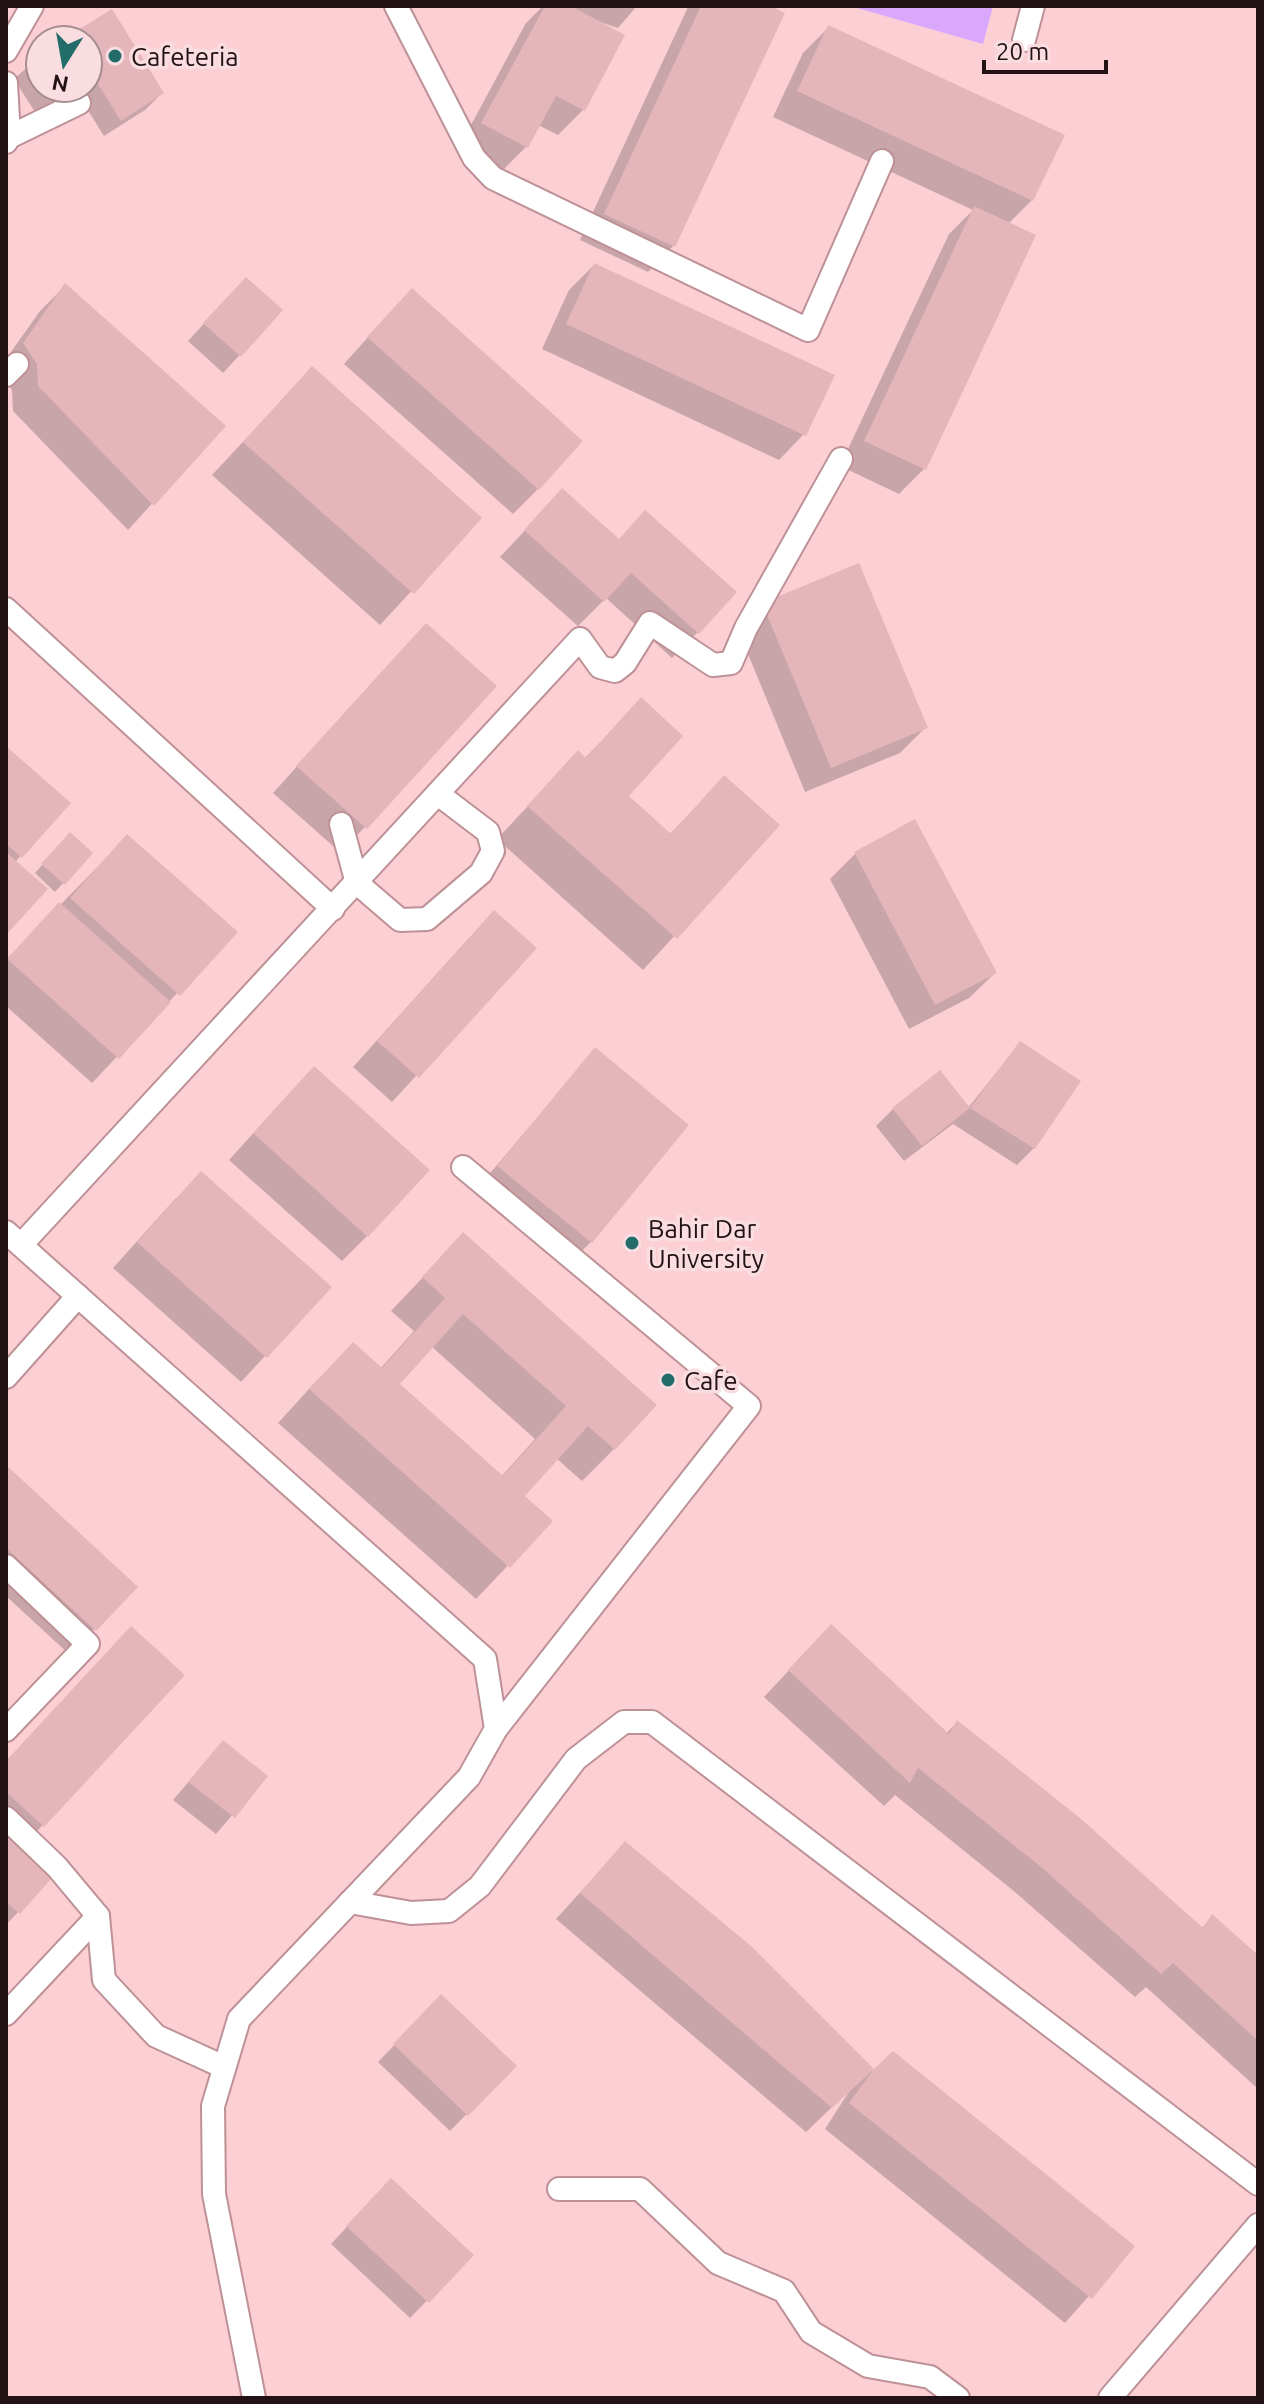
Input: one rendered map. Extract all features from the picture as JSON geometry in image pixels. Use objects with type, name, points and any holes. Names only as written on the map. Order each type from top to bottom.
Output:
[{"type":"lane","points":[[6,51],[32,6]]},
{"type":"lane","points":[[396,6],[474,158],[493,178],[808,330],[882,161]]},
{"type":"lane","points":[[1024,40],[1033,6]]},
{"type":"lane","points":[[6,83],[8,139],[77,104]]},
{"type":"lane","points":[[496,1729],[485,1659],[14,1239],[333,909],[580,639],[600,667],[615,671],[625,663],[650,623],[713,665],[731,663],[746,628],[841,459]]},
{"type":"lane","points":[[6,609],[333,909]]},
{"type":"lane","points":[[341,824],[357,883],[400,920],[415,922],[427,919],[481,873],[493,851],[488,832],[438,794]]},
{"type":"lane","points":[[254,2398],[214,2194],[213,2106],[239,2019],[469,1777],[496,1729],[749,1406],[463,1167]]},
{"type":"lane","points":[[6,1377],[78,1296]]},
{"type":"lane","points":[[6,1730],[88,1644],[11,1581]]},
{"type":"lane","points":[[350,1902],[411,1913],[449,1911],[480,1886],[576,1759],[624,1722],[652,1722],[1258,2184]]},
{"type":"lane","points":[[6,1818],[57,1867],[98,1916],[104,1980],[156,2036],[224,2067]]},
{"type":"lane","points":[[10,2002],[98,1916]]},
{"type":"lane","points":[[559,2189],[640,2189],[718,2263],[784,2291],[811,2332],[868,2366],[930,2377],[958,2398]]},
{"type":"lane","points":[[1110,2398],[1258,2225]]},
{"type":"shaded area","name":"Bahir Dar University","points":[[6,6],[1258,6],[1258,2398],[6,2398]]},
{"type":"shaded area","points":[[850,6],[993,6],[983,44]]},
{"type":"building","points":[[545,6],[571,6],[625,35],[585,111],[556,96],[528,148],[481,123]]},
{"type":"building","points":[[701,6],[770,6],[785,13],[675,247],[604,214]]},
{"type":"building","name":"Cafeteria","points":[[112,9],[164,93],[121,121],[104,94],[104,24],[88,24]]},
{"type":"building","points":[[828,25],[1065,135],[1033,201],[797,91]]},
{"type":"building","points":[[974,206],[1036,235],[926,470],[864,441]]},
{"type":"building","points":[[594,263],[835,375],[806,436],[566,324]]},
{"type":"building","points":[[246,277],[283,310],[241,357],[203,323]]},
{"type":"building","points":[[65,283],[226,426],[154,506],[38,386],[37,364],[23,343]]},
{"type":"building","points":[[412,288],[583,441],[539,490],[367,337]]},
{"type":"building","points":[[312,366],[482,518],[414,594],[243,442]]},
{"type":"building","points":[[562,488],[619,539],[645,510],[737,592],[699,634],[631,573],[604,602],[524,530]]},
{"type":"building","points":[[859,563],[928,728],[831,768],[762,603]]},
{"type":"building","points":[[426,623],[497,686],[367,829],[296,766]]},
{"type":"building","points":[[641,697],[683,736],[629,796],[671,834],[724,775],[780,825],[677,939],[527,806],[578,750],[586,758]]},
{"type":"building","points":[[6,746],[71,803],[22,858],[6,844]]},
{"type":"building","points":[[915,819],[997,973],[935,1005],[854,852]]},
{"type":"building","points":[[70,832],[93,853],[65,885],[41,864]]},
{"type":"building","points":[[127,834],[238,932],[180,996],[70,898]]},
{"type":"building","points":[[6,852],[48,889],[6,935]]},
{"type":"building","points":[[59,902],[171,1002],[119,1059],[7,959]]},
{"type":"building","points":[[494,910],[537,948],[419,1078],[377,1041]]},
{"type":"building","points":[[1020,1041],[1081,1081],[1035,1149],[970,1108]]},
{"type":"building","points":[[595,1047],[689,1125],[592,1243],[497,1166]]},
{"type":"building","points":[[314,1066],[430,1170],[368,1237],[253,1133]]},
{"type":"building","points":[[940,1070],[970,1108],[922,1146],[892,1108]]},
{"type":"building","points":[[201,1171],[332,1287],[267,1358],[137,1242]]},
{"type":"building","points":[[463,1232],[657,1405],[615,1450],[588,1426],[525,1496],[553,1521],[510,1568],[309,1389],[353,1342],[382,1368],[445,1298],[422,1277]],"holes":[[[463,1314],[566,1406],[503,1476],[400,1384]]]},
{"type":"building","points":[[6,1465],[138,1587],[96,1631],[6,1548]]},
{"type":"building","points":[[831,1624],[949,1734],[957,1720],[1080,1818],[1203,1928],[1212,1914],[1258,1955],[1258,2041],[1173,1963],[1161,1974],[1041,1867],[918,1768],[910,1783],[788,1670]]},
{"type":"building","points":[[131,1626],[185,1675],[44,1827],[6,1792],[6,1761]]},
{"type":"building","points":[[223,1740],[268,1776],[235,1818],[188,1782]]},
{"type":"building","points":[[6,1824],[58,1871],[20,1914],[6,1902]]},
{"type":"building","points":[[625,1841],[751,1946],[874,2069],[832,2108],[580,1893]]},
{"type":"building","points":[[441,1994],[517,2066],[468,2116],[393,2044]]},
{"type":"building","points":[[893,2051],[1135,2246],[1092,2299],[849,2103],[874,2069]]},
{"type":"building","points":[[391,2178],[474,2255],[429,2303],[346,2226]]},
{"type":"place","name":"Cafeteria","points":[[115,56]]},
{"type":"place","name":"Bahir Dar University","points":[[632,1243]]},
{"type":"place","name":"Cafe","points":[[668,1380]]}]
